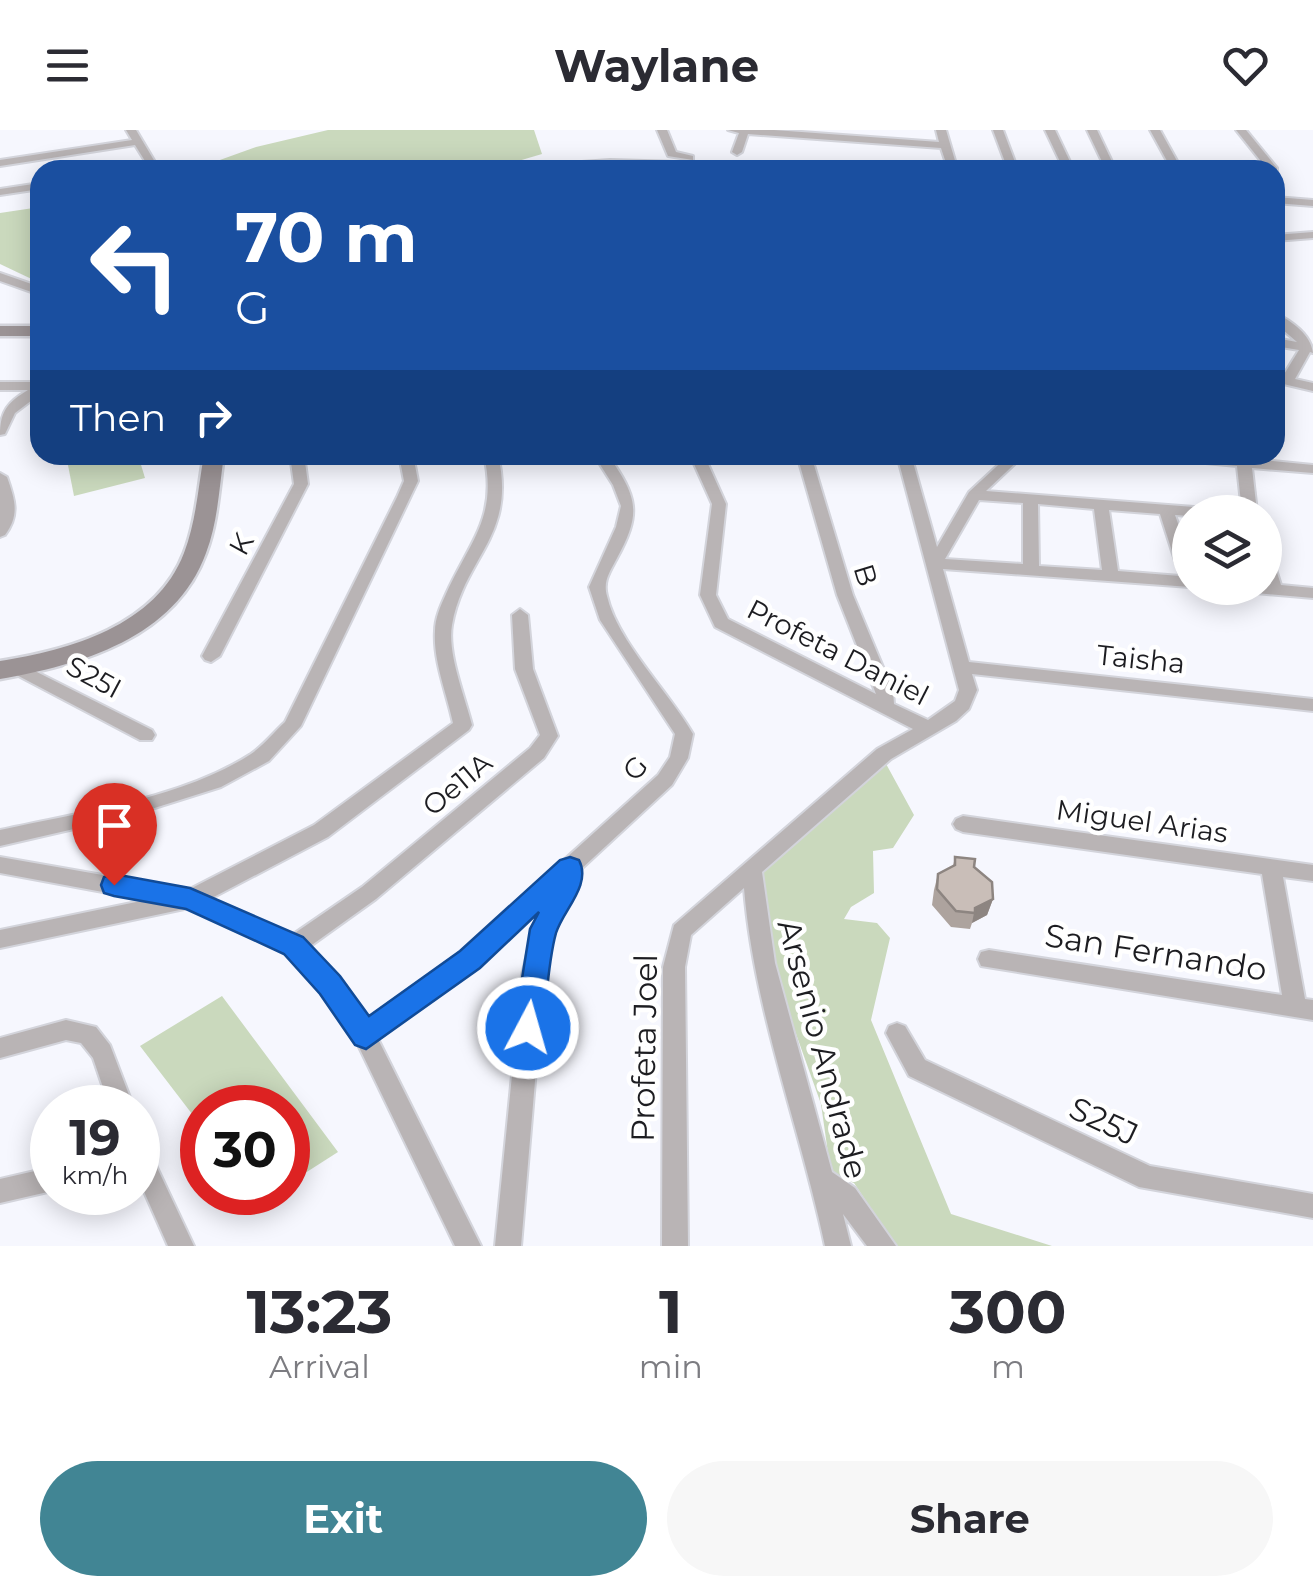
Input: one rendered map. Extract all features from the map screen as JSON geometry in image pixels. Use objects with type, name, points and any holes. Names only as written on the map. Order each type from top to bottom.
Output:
[{"type":"street","points":[[131,130],[149,160]]},
{"type":"street","points":[[662,130],[674,156],[705,160]]},
{"type":"street","points":[[733,130],[945,145]]},
{"type":"street","points":[[738,152],[745,130]]},
{"type":"street","points":[[941,130],[950,160]]},
{"type":"street","points":[[998,130],[1009,160]]},
{"type":"street","points":[[1050,130],[1064,160]]},
{"type":"street","points":[[1092,130],[1107,160]]},
{"type":"street","points":[[1156,130],[1172,160]]},
{"type":"street","points":[[1241,130],[1265,160]]},
{"type":"street","points":[[0,164],[137,142]]},
{"type":"street","points":[[0,192],[30,188]]},
{"type":"street","points":[[1285,201],[1313,203]]},
{"type":"street","points":[[1285,237],[1313,234]]},
{"type":"street","points":[[0,277],[30,288]]},
{"type":"street","points":[[1285,325],[1309,349],[1285,375]]},
{"type":"street","points":[[0,331],[30,330]]},
{"type":"street","points":[[1285,380],[1313,387]]},
{"type":"street","points":[[0,386],[30,388]]},
{"type":"street","points":[[0,430],[4,416],[30,394]]},
{"type":"street","points":[[8,669],[108,640],[173,591],[189,568],[198,544],[212,465]]},
{"type":"street","name":"K","points":[[212,656],[302,484],[299,465]]},
{"type":"street","points":[[0,838],[126,809],[221,780],[262,756],[292,726],[404,497],[411,465]]},
{"type":"street","points":[[0,939],[190,899],[321,831],[463,725],[442,630],[462,580],[487,535],[500,478],[495,465]]},
{"type":"street","name":"G","points":[[366,1036],[470,959],[665,780],[680,758],[684,734],[600,602],[597,586],[629,518],[630,505],[607,465]]},
{"type":"street","name":"Profeta Daniel","points":[[701,465],[719,504],[708,595],[722,623],[927,728]]},
{"type":"street","name":"B","points":[[807,465],[845,594],[884,691],[886,707]]},
{"type":"street","points":[[907,465],[968,690],[963,704],[927,728]]},
{"type":"street","points":[[935,563],[974,495],[1006,465]]},
{"type":"street","points":[[1244,465],[1247,495]]},
{"type":"street","points":[[1285,465],[1313,469]]},
{"type":"street","points":[[0,477],[10,510],[9,522],[0,532]]},
{"type":"street","points":[[974,495],[1172,510]]},
{"type":"street","points":[[1030,500],[1031,568]]},
{"type":"street","points":[[1101,505],[1111,575]]},
{"type":"street","points":[[1166,510],[1172,528]]},
{"type":"street","points":[[935,563],[1172,580]]},
{"type":"street","points":[[1282,591],[1313,593]]},
{"type":"street","name":"Oe11A","points":[[294,946],[384,880],[537,753],[549,736],[524,669],[520,614]]},
{"type":"street","name":"Taisha","points":[[963,666],[1313,704]]},
{"type":"street","name":"S25I","points":[[8,669],[146,734]]},
{"type":"street","name":"Profeta Joel","points":[[675,1246],[676,947],[681,931],[884,754],[927,728]]},
{"type":"street","name":"Miguel Arias","points":[[963,824],[1313,873]]},
{"type":"street","points":[[0,864],[190,899],[294,946],[330,985],[366,1036],[468,1246]]},
{"type":"street","points":[[1271,866],[1304,1008]]},
{"type":"street","points":[[508,1246],[534,975],[543,929],[564,894],[570,867]]},
{"type":"street","name":"Arsenio Andrade","points":[[752,867],[754,917],[764,978],[825,1181],[838,1246]]},
{"type":"street","name":"San Fernando","points":[[989,959],[1304,1008]]},
{"type":"street","points":[[0,1048],[66,1030],[88,1034],[102,1052],[114,1085]]},
{"type":"street","name":"S25J","points":[[897,1034],[917,1068],[1148,1178],[1313,1206]]},
{"type":"street","points":[[825,1181],[846,1197],[882,1246]]},
{"type":"street","points":[[0,1192],[30,1184]]},
{"type":"street","points":[[160,1203],[181,1246]]},
{"type":"green space","points":[[328,130],[534,130],[542,154],[521,160],[220,160]]},
{"type":"green space","points":[[30,208],[30,278],[0,264],[0,213]]},
{"type":"green space","points":[[68,465],[141,465],[145,478],[74,496]]},
{"type":"green space","points":[[885,762],[914,815],[893,848],[873,851],[874,893],[851,907],[844,919],[877,923],[890,938],[871,1020],[951,1214],[1052,1246],[896,1246],[854,1183],[831,1174],[821,1104],[775,975],[762,919],[762,867]]},
{"type":"green space","points":[[222,996],[288,1085],[180,1085],[180,1098],[140,1046]]},
{"type":"green space","points":[[310,1114],[338,1152],[310,1170]]},
{"type":"building","points":[[955,857],[975,859],[974,867],[992,882],[993,899],[975,908],[975,913],[956,911],[937,889],[938,874],[955,865]]},
{"type":"route","points":[[114,885],[190,899],[294,946],[330,985],[366,1036],[470,959],[570,867],[564,894],[543,929],[528,1028]]}]
